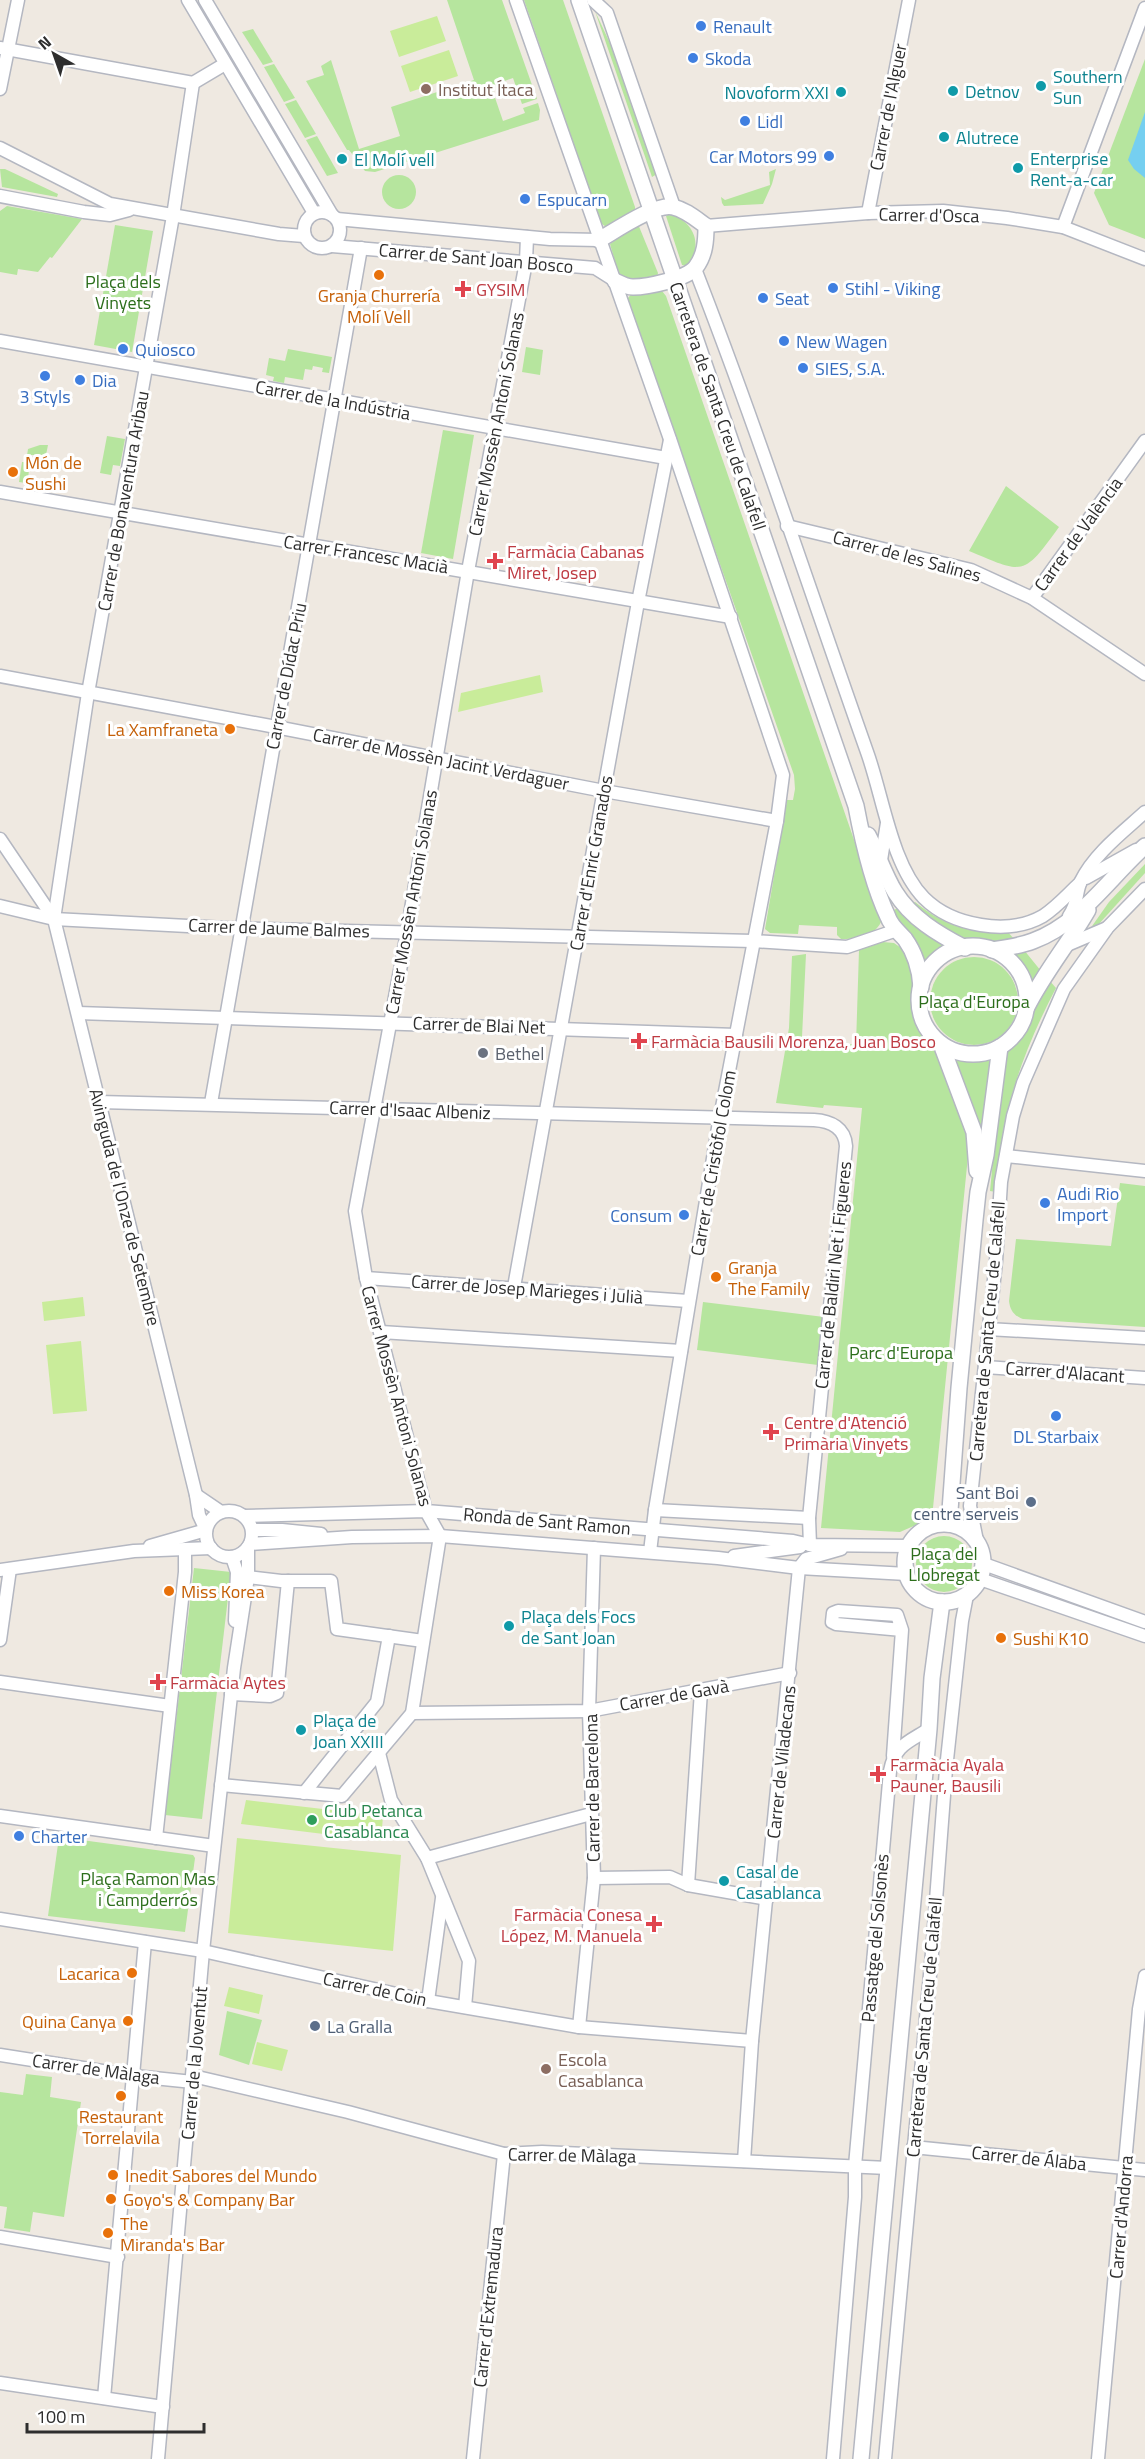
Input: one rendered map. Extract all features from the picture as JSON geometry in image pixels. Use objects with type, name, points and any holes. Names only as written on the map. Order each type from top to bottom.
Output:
[{"type":"street","points":[[0,89],[4,49],[18,0]]},
{"type":"street","points":[[188,0],[314,213]]},
{"type":"street","points":[[205,0],[334,217],[340,233],[332,246],[323,249],[314,247],[304,236],[304,225],[314,213],[326,212],[334,217]]},
{"type":"street","points":[[516,0],[731,617]]},
{"type":"street","name":"Carretera de Santa Creu de Calafell","points":[[579,0],[857,813],[862,838],[884,908],[888,919],[914,956],[920,972],[921,987]]},
{"type":"street","points":[[593,0],[607,13],[674,207]]},
{"type":"street","name":"Carrer de l'Alguer","points":[[868,213],[909,0]]},
{"type":"street","points":[[1063,227],[1145,8]]},
{"type":"street","points":[[4,49],[193,83],[225,64]]},
{"type":"street","name":"Carrer de Bonaventura Aribau","points":[[54,919],[88,693],[173,216],[193,83]]},
{"type":"street","points":[[0,148],[110,204],[279,234],[304,236]]},
{"type":"street","points":[[0,196],[110,215],[132,209]]},
{"type":"street","points":[[599,240],[651,211],[667,206],[691,215],[706,226],[706,246],[695,269],[674,280],[633,287],[624,286],[615,281]]},
{"type":"street","name":"Carrer d'Osca","points":[[706,226],[868,213],[943,211],[1063,227],[1145,259]]},
{"type":"street","name":"Carrer de Sant Joan Bosco","points":[[334,217],[527,237],[599,240]]},
{"type":"street","name":"Carrer Mossèn Antoni Solanas","points":[[440,1536],[426,1511],[366,1278],[355,1211],[407,933],[468,571],[526,262],[527,237]]},
{"type":"street","name":"Carrer de Sant Joan Bosco","points":[[332,246],[595,268],[615,281]]},
{"type":"street","name":"Carrer de Dídac Priu","points":[[211,1103],[276,727],[336,401],[361,248]]},
{"type":"street","name":"Carretera de Santa Creu de Calafell","points":[[695,269],[876,776],[903,864],[912,884],[932,905],[966,922],[1001,926],[1033,921],[1054,908],[1081,881]]},
{"type":"street","name":"Carrer de la Indústria","points":[[0,341],[666,458]]},
{"type":"street","name":"Carrer d'Enric Granados","points":[[514,1287],[638,602],[670,439]]},
{"type":"street","name":"Carrer de València","points":[[1032,598],[1145,441]]},
{"type":"street","name":"Carrer Francesc Macià","points":[[0,492],[731,617]]},
{"type":"street","name":"Carrer de les Salines","points":[[787,526],[971,570],[1032,598],[1145,674]]},
{"type":"street","name":"Carrer de Cristòfol Colom","points":[[650,1552],[688,1301],[720,1118],[777,821],[783,774],[731,617]]},
{"type":"street","name":"Carrer de Mossèn Jacint Verdaguer","points":[[0,676],[604,791],[777,821]]},
{"type":"street","points":[[1063,925],[1076,905],[1081,881],[1103,852],[1145,812]]},
{"type":"street","name":"Carretera de Santa Creu de Calafell","points":[[857,813],[896,894],[918,918],[937,933],[965,948]]},
{"type":"street","name":"Carretera de Santa Creu de Calafell","points":[[881,860],[888,818]]},
{"type":"street","points":[[0,839],[54,919]]},
{"type":"street","points":[[1081,881],[1145,845]]},
{"type":"street","points":[[992,950],[1034,941],[1063,925],[1094,898],[1145,845]]},
{"type":"street","points":[[1067,945],[1108,927],[1145,889]]},
{"type":"street","points":[[1026,1009],[1026,991],[1020,974],[1008,959],[992,950],[978,947],[965,948],[939,959],[928,972],[921,987],[922,1016],[931,1033],[941,1044],[957,1052],[970,1054],[983,1053],[1000,1047],[1016,1033],[1034,992],[1067,945],[1094,898]]},
{"type":"street","name":"Carrer de Jaume Balmes","points":[[0,906],[54,919],[241,928],[753,941],[847,946],[897,930]]},
{"type":"street","name":"Avinguda de l'Onze de Setembre","points":[[54,919],[196,1495],[199,1515],[206,1530]]},
{"type":"street","name":"Carretera de Santa Creu de Calafell","points":[[977,1541],[970,1506],[1001,1182],[1006,1156],[1023,1083],[1038,1045],[1064,988],[1108,927]]},
{"type":"street","name":"Carrer de Blai Net","points":[[78,1013],[736,1035]]},
{"type":"street","name":"Carretera de Santa Creu de Calafell","points":[[941,1044],[974,1132],[978,1192]]},
{"type":"street","name":"Carretera de Santa Creu de Calafell","points":[[949,1524],[978,1192],[986,1155],[1000,1047]]},
{"type":"street","name":"Carrer d'Isaac Albeniz","points":[[99,1102],[211,1103],[720,1118]]},
{"type":"street","name":"Carrer de Baldiri Net i Figueres","points":[[720,1118],[823,1121],[833,1124],[845,1138],[809,1518],[810,1545]]},
{"type":"street","points":[[1006,1156],[1145,1171]]},
{"type":"street","name":"Carrer de Josep Marieges i Julià","points":[[366,1278],[688,1301]]},
{"type":"street","name":"Carrer d'Alacant","points":[[988,1329],[1145,1338]]},
{"type":"street","points":[[381,1332],[681,1351]]},
{"type":"street","name":"Carrer d'Alacant","points":[[985,1367],[1145,1378]]},
{"type":"street","points":[[196,1495],[221,1512],[210,1520],[206,1530],[211,1548],[221,1555],[232,1557],[241,1554],[249,1545],[252,1530],[244,1516]]},
{"type":"street","name":"Ronda de Sant Ramon","points":[[655,1510],[809,1518]]},
{"type":"street","name":"Ronda de Sant Ramon","points":[[221,1512],[235,1511],[244,1516],[426,1511],[792,1541],[810,1545]]},
{"type":"street","name":"Ronda de Sant Ramon","points":[[282,1515],[313,1533]]},
{"type":"street","points":[[949,1524],[968,1531],[977,1541],[982,1551],[982,1571],[967,1595],[956,1600],[942,1602],[929,1599],[918,1592],[907,1574],[906,1559],[909,1546],[926,1528],[949,1524]]},
{"type":"street","points":[[134,1551],[206,1530]]},
{"type":"street","name":"Ronda de Sant Ramon","points":[[252,1530],[352,1537]]},
{"type":"street","points":[[221,1785],[342,1796],[380,1753],[412,1713],[440,1536]]},
{"type":"street","name":"Ronda de Sant Ramon","points":[[249,1545],[352,1537],[440,1536],[718,1558],[799,1568],[907,1574]]},
{"type":"street","name":"Carrer de la Joventut","points":[[158,2459],[203,1951],[234,1668],[248,1577],[249,1545]]},
{"type":"street","name":"Ronda de Sant Ramon","points":[[718,1558],[810,1545],[909,1546]]},
{"type":"street","points":[[799,1568],[806,1559],[856,1545]]},
{"type":"street","points":[[0,1632],[5,1570],[134,1551],[211,1548]]},
{"type":"street","name":"Carrer de Barcelona","points":[[579,2027],[594,1878],[590,1710],[594,1548]]},
{"type":"street","points":[[156,1838],[185,1572],[185,1550]]},
{"type":"street","name":"Carrer de la Joventut","points":[[232,1557],[237,1572],[234,1668]]},
{"type":"street","name":"Carrer de Viladecans","points":[[744,2162],[752,2041],[799,1568]]},
{"type":"street","points":[[982,1571],[1145,1622]]},
{"type":"street","points":[[982,1571],[1145,1636]]},
{"type":"street","points":[[248,1577],[288,1581],[331,1581],[336,1629],[423,1641]]},
{"type":"street","points":[[231,1694],[270,1696],[277,1693],[288,1581]]},
{"type":"street","name":"Carretera de Santa Creu de Calafell","points":[[885,2459],[932,1953],[946,1769],[967,1595]]},
{"type":"street","name":"Carretera de Santa Creu de Calafell","points":[[861,2459],[932,1678],[942,1602]]},
{"type":"street","points":[[838,1611],[897,1615],[902,1630],[836,1624],[832,1622],[831,1617],[838,1611]]},
{"type":"street","name":"Passatge del Solsonès","points":[[833,2459],[855,2197],[855,2166],[888,1784],[893,1756],[902,1630]]},
{"type":"street","points":[[304,1793],[377,1702],[389,1636]]},
{"type":"street","name":"Carrer de Gavà","points":[[412,1713],[590,1710],[790,1673]]},
{"type":"street","points":[[0,1682],[170,1706]]},
{"type":"street","points":[[688,1885],[701,1691]]},
{"type":"street","points":[[893,1756],[904,1744],[929,1729]]},
{"type":"street","points":[[380,1753],[391,1800],[427,1858],[469,1961],[465,2007]]},
{"type":"street","points":[[427,1858],[591,1814]]},
{"type":"street","points":[[0,1816],[214,1846]]},
{"type":"street","points":[[594,1878],[670,1878],[688,1885],[767,1899]]},
{"type":"street","points":[[428,2001],[442,1898]]},
{"type":"street","name":"Carrer de Coin","points":[[0,1919],[203,1951],[428,2001],[465,2007],[524,2011],[579,2027],[752,2041]]},
{"type":"street","points":[[104,2398],[145,1942]]},
{"type":"street","name":"Carrer d'Andorra","points":[[1098,2459],[1139,2008],[1145,1976]]},
{"type":"street","name":"Carrer de Màlaga","points":[[0,2055],[134,2076],[193,2079],[336,2109],[504,2154],[542,2152],[888,2168]]},
{"type":"street","name":"Carrer de Álaba","points":[[913,2147],[1145,2170]]},
{"type":"street","name":"Carrer d'Extremadura","points":[[473,2459],[504,2154]]},
{"type":"street","points":[[0,2237],[117,2257]]},
{"type":"street","points":[[0,2383],[163,2407]]},
{"type":"green space","points":[[447,0],[502,0],[537,99],[522,104],[513,78],[491,86],[503,121],[525,113],[523,108],[538,103],[539,120],[375,172],[365,171],[347,150],[306,81],[324,75],[321,66],[331,60],[359,149],[400,136],[391,107],[474,80]]},
{"type":"green space","points":[[524,0],[563,0],[635,207],[635,212],[606,227],[601,223]]},
{"type":"green space","points":[[595,11],[615,54],[657,174],[652,177]]},
{"type":"green space","points":[[437,16],[446,41],[399,57],[390,31]]},
{"type":"green space","points":[[253,29],[273,62],[263,65],[242,32]]},
{"type":"green space","points":[[449,50],[458,76],[410,92],[401,66]]},
{"type":"green space","points":[[1145,59],[1145,239],[1109,225],[1094,193]]},
{"type":"green space","points":[[274,64],[295,98],[284,102],[264,67]]},
{"type":"green space","points":[[296,100],[316,134],[305,138],[285,104]]},
{"type":"green space","points":[[317,136],[338,173],[327,176],[306,140]]},
{"type":"green space","points":[[0,169],[5,169],[58,194],[57,197],[2,187]]},
{"type":"green space","points":[[776,169],[763,204],[724,206],[721,197],[725,200],[770,185],[769,172]]},
{"type":"green space","points":[[399,175],[411,180],[416,192],[411,204],[399,209],[387,204],[382,192],[387,180]]},
{"type":"green space","points":[[7,206],[82,219],[52,258],[50,257],[38,272],[18,269],[17,275],[0,272],[0,211]]},
{"type":"green space","points":[[669,214],[685,222],[694,235],[695,250],[687,266],[682,265],[666,216]]},
{"type":"green space","points":[[638,224],[658,273],[657,277],[627,281],[619,275],[610,244]]},
{"type":"green space","name":"Plaça dels Vinyets","points":[[115,225],[153,231],[132,352],[94,345]]},
{"type":"green space","points":[[650,289],[662,291],[666,296],[879,912],[881,922],[878,927],[864,936],[841,939],[837,935],[837,927],[799,925],[798,934],[770,933],[765,929],[787,800],[793,800],[794,775],[628,302],[633,292]]},
{"type":"green space","points":[[526,347],[543,350],[540,375],[522,372]]},
{"type":"green space","points":[[288,349],[332,357],[329,373],[322,372],[323,368],[313,366],[312,370],[305,369],[303,380],[285,377],[284,383],[273,381],[274,377],[266,375],[269,358],[285,361]]},
{"type":"green space","points":[[443,430],[474,435],[453,559],[421,553]]},
{"type":"green space","points":[[107,436],[125,439],[120,466],[113,465],[111,475],[100,473]]},
{"type":"green space","points":[[48,445],[46,455],[31,455],[28,478],[42,481],[41,485],[19,482],[22,462],[26,462],[28,449]]},
{"type":"green space","points":[[1006,486],[1059,527],[1037,555],[1029,563],[1021,566],[1012,567],[1001,564],[969,551]]},
{"type":"green space","points":[[540,675],[543,692],[458,712],[461,693]]},
{"type":"green space","points":[[1145,864],[1145,873],[1098,925],[1090,929],[1109,902]]},
{"type":"green space","points":[[915,902],[947,923],[981,931],[1007,931],[1014,939],[983,941],[958,935],[935,923],[911,904]]},
{"type":"green space","points":[[898,908],[919,929],[949,946],[926,965],[924,964],[917,943],[892,911]]},
{"type":"green space","points":[[883,942],[894,943],[904,950],[914,978],[913,1010],[916,1025],[939,1052],[969,1136],[932,1518],[900,1532],[821,1528],[862,1108],[824,1105],[823,1108],[776,1103],[789,1028],[792,956],[806,954],[802,1037],[856,1045],[859,950]]},
{"type":"green space","points":[[1024,950],[1041,971],[1032,984],[1022,967],[1011,955]]},
{"type":"green space","name":"Plaça d'Europa","points":[[974,957],[999,964],[1011,976],[1018,1001],[1011,1026],[999,1038],[974,1045],[949,1038],[937,1026],[930,1001],[937,976],[949,964]]},
{"type":"green space","points":[[1049,980],[1056,988],[1032,1038],[1019,1073],[1004,1127],[996,1192],[990,1191],[1003,1057],[1023,1034],[1030,1020],[1034,1002]]},
{"type":"green space","points":[[958,1058],[990,1060],[983,1133],[956,1061]]},
{"type":"green space","points":[[1120,1183],[1145,1186],[1145,1327],[1023,1319],[1017,1316],[1011,1310],[1009,1301],[1016,1239],[1111,1246]]},
{"type":"green space","points":[[83,1297],[85,1316],[44,1321],[42,1302]]},
{"type":"green space","name":"Parc d'Europa","points":[[703,1302],[824,1317],[818,1365],[697,1350]]},
{"type":"green space","points":[[81,1341],[87,1411],[53,1414],[46,1345]]},
{"type":"green space","name":"Plaça del Llobregat","points":[[939,1536],[949,1536],[964,1544],[970,1553],[972,1564],[970,1575],[964,1584],[949,1592],[939,1592],[928,1587],[921,1580],[916,1569],[916,1559],[921,1548],[928,1541]]},
{"type":"green space","points":[[194,1568],[231,1572],[202,1819],[165,1815]]},
{"type":"green space","name":"Club Petanca Casablanca","points":[[246,1800],[383,1816],[381,1841],[241,1824]]},
{"type":"green space","name":"Plaça Ramon Mas i Campderrós","points":[[59,1837],[193,1855],[195,1858],[185,1932],[48,1916]]},
{"type":"green space","points":[[237,1838],[401,1855],[393,1951],[228,1933]]},
{"type":"green space","points":[[229,1987],[263,1995],[259,2014],[224,2006]]},
{"type":"green space","points":[[227,2011],[262,2020],[249,2065],[219,2055]]},
{"type":"green space","points":[[257,2042],[288,2050],[282,2071],[252,2064]]},
{"type":"green space","points":[[26,2074],[52,2077],[50,2097],[81,2102],[64,2217],[33,2212],[30,2232],[4,2228],[7,2207],[0,2206],[0,2092],[23,2095]]},
{"type":"water","points":[[1145,112],[1145,178],[1134,169],[1128,160]]},
{"type":"place","name":"Renault","points":[[701,26]]},
{"type":"place","name":"Skoda","points":[[693,58]]},
{"type":"place","name":"Southern Sun","points":[[1041,86]]},
{"type":"place","name":"Institut Ítaca","points":[[426,89]]},
{"type":"place","name":"Detnov","points":[[953,91]]},
{"type":"place","name":"Novoform XXI","points":[[841,92]]},
{"type":"place","name":"Lidl","points":[[745,121]]},
{"type":"place","name":"Alutrece","points":[[944,137]]},
{"type":"place","name":"Car Motors 99","points":[[829,156]]},
{"type":"place","name":"El Molí vell","points":[[342,159]]},
{"type":"place","name":"Enterprise Rent-a-car","points":[[1018,168]]},
{"type":"place","name":"Espucarn","points":[[525,199]]},
{"type":"place","name":"Granja Churrería Molí Vell","points":[[379,275]]},
{"type":"place","name":"Stihl - Viking","points":[[833,288]]},
{"type":"place","name":"GYSIM","points":[[463,289]]},
{"type":"place","name":"Seat","points":[[763,298]]},
{"type":"place","name":"New Wagen","points":[[784,341]]},
{"type":"place","name":"Quiosco","points":[[123,349]]},
{"type":"place","name":"SIES, S.A.","points":[[803,368]]},
{"type":"place","name":"3 Styls","points":[[45,376]]},
{"type":"place","name":"Dia","points":[[80,380]]},
{"type":"place","name":"Món de Sushi","points":[[13,472]]},
{"type":"place","name":"Farmàcia Cabanas Miret, Josep","points":[[495,561]]},
{"type":"place","name":"La Xamfraneta","points":[[230,729]]},
{"type":"place","name":"Farmàcia Bausili Morenza, Juan Bosco","points":[[639,1041]]},
{"type":"place","name":"Bethel","points":[[483,1053]]},
{"type":"place","name":"Audi Rio Import","points":[[1045,1203]]},
{"type":"place","name":"Consum","points":[[684,1215]]},
{"type":"place","name":"Granja The Family","points":[[716,1277]]},
{"type":"place","name":"DL Starbaix","points":[[1056,1416]]},
{"type":"place","name":"Centre d'Atenció Primària Vinyets","points":[[771,1432]]},
{"type":"place","name":"Sant Boi centre serveis","points":[[1031,1502]]},
{"type":"place","name":"Miss Korea","points":[[169,1591]]},
{"type":"place","name":"Plaça dels Focs de Sant Joan","points":[[509,1626]]},
{"type":"place","name":"Sushi K10","points":[[1001,1638]]},
{"type":"place","name":"Farmàcia Aytes","points":[[158,1682]]},
{"type":"place","name":"Plaça de Joan XXIII","points":[[301,1730]]},
{"type":"place","name":"Farmàcia Ayala Pauner, Bausili","points":[[878,1774]]},
{"type":"place","name":"Club Petanca Casablanca","points":[[312,1820]]},
{"type":"place","name":"Charter","points":[[19,1836]]},
{"type":"place","name":"Casal de Casablanca","points":[[724,1881]]},
{"type":"place","name":"Farmàcia Conesa López, M. Manuela","points":[[654,1924]]},
{"type":"place","name":"Lacarica","points":[[132,1973]]},
{"type":"place","name":"Quina Canya","points":[[128,2021]]},
{"type":"place","name":"La Gralla","points":[[315,2026]]},
{"type":"place","name":"Escola Casablanca","points":[[546,2069]]},
{"type":"place","name":"Restaurant Torrelavila","points":[[121,2096]]},
{"type":"place","name":"Inedit Sabores del Mundo","points":[[113,2175]]},
{"type":"place","name":"Goyo's & Company Bar","points":[[111,2199]]},
{"type":"place","name":"The Miranda's Bar","points":[[108,2233]]}]
